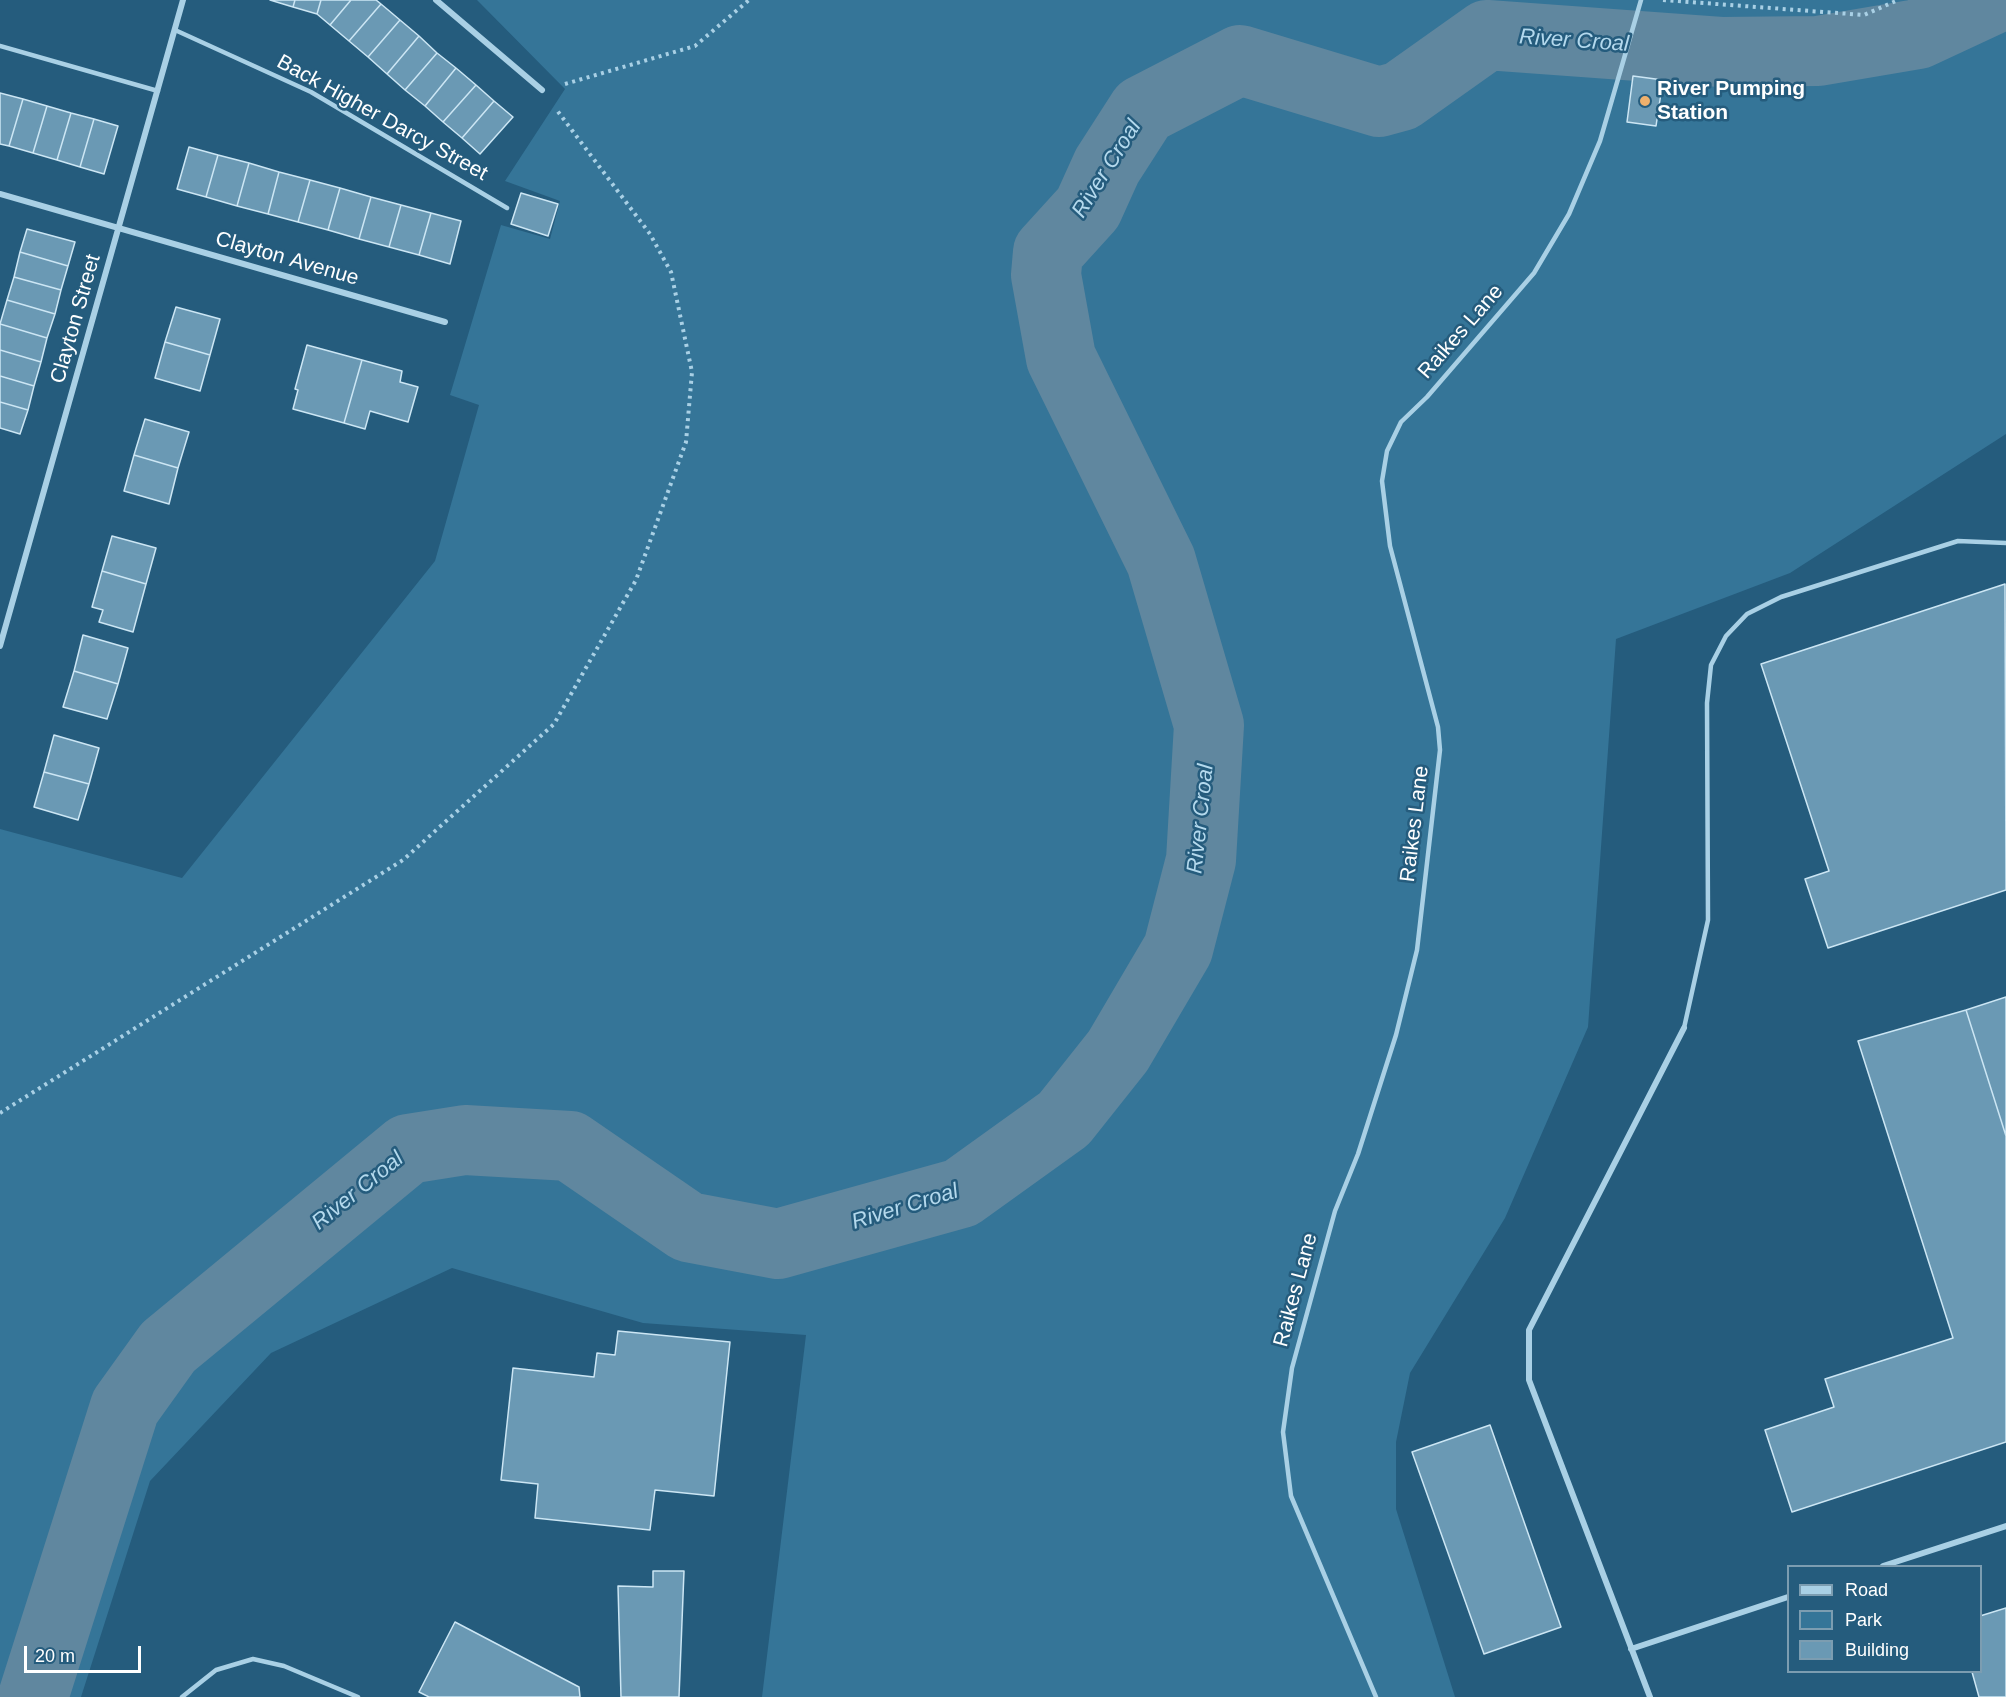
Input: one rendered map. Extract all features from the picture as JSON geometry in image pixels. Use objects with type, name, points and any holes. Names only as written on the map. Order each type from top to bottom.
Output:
[{"type":"street","name":"Clayton Street","points":[[0,646],[183,0]]},
{"type":"street","points":[[436,0],[542,90]]},
{"type":"street","name":"Clayton Avenue","points":[[0,194],[445,321]]},
{"type":"street","points":[[1650,1697],[1529,1380],[1529,1330],[1684,1028]]},
{"type":"street","points":[[1886,1565],[2006,1526]]},
{"type":"street","points":[[1631,1649],[1787,1597]]},
{"type":"lane","name":"Raikes Lane","points":[[1376,1697],[1291,1496],[1283,1432],[1292,1368],[1332,1222],[1358,1154],[1392,1046],[1417,950],[1440,750],[1438,727],[1390,546],[1382,481],[1387,451],[1401,422],[1427,397],[1534,273],[1569,213],[1600,141],[1641,0]]},
{"type":"lane","name":"Back Higher Darcy Street","points":[[175,30],[311,92],[507,208]]},
{"type":"lane","points":[[0,46],[158,90]]},
{"type":"lane","points":[[1684,1028],[1708,920],[1707,703],[1712,666],[1726,636],[1747,614],[1781,597],[1958,541],[2006,543]]},
{"type":"lane","points":[[182,1697],[216,1670],[253,1659],[284,1666],[358,1697]]},
{"type":"path","points":[[0,1113],[403,860],[554,724],[636,580],[686,442],[692,372],[671,272],[650,234],[542,90],[695,46],[748,0]]},
{"type":"path","points":[[1656,0],[1864,15],[1898,0]]},
{"type":"green space","points":[[477,0],[2006,0],[2006,434],[1790,573],[1616,639],[1588,1027],[1505,1218],[1410,1373],[1396,1442],[1396,1509],[1455,1697],[762,1697],[806,1335],[643,1323],[452,1268],[271,1353],[150,1481],[81,1697],[0,1697],[0,829],[182,878],[435,561],[479,405],[450,395],[501,225],[550,239],[560,201],[505,181],[565,89]]},
{"type":"building","points":[[270,0],[295,0],[293,7]]},
{"type":"building","points":[[295,0],[321,0],[317,14],[293,7]]},
{"type":"building","points":[[321,0],[351,0],[330,25],[317,14]]},
{"type":"building","points":[[351,0],[376,0],[381,4],[349,41],[330,25]]},
{"type":"building","points":[[381,4],[400,20],[368,57],[349,41]]},
{"type":"building","points":[[400,20],[419,36],[387,74],[368,57]]},
{"type":"building","points":[[419,36],[437,53],[405,90],[387,74]]},
{"type":"building","points":[[437,53],[456,68],[425,106],[405,90]]},
{"type":"building","points":[[456,68],[476,85],[443,122],[425,106]]},
{"type":"building","name":"River Pumping Station","points":[[1633,76],[1663,80],[1656,126],[1627,122]]},
{"type":"building","points":[[476,85],[494,101],[462,138],[443,122]]},
{"type":"building","points":[[0,93],[23,99],[9,146],[0,144]]},
{"type":"building","points":[[23,99],[47,106],[33,153],[9,146]]},
{"type":"building","points":[[494,101],[513,117],[480,154],[462,138]]},
{"type":"building","points":[[47,106],[71,113],[57,160],[33,153]]},
{"type":"building","points":[[71,113],[94,119],[80,167],[57,160]]},
{"type":"building","points":[[94,119],[118,126],[104,174],[80,167]]},
{"type":"building","points":[[189,147],[218,155],[206,197],[177,189]]},
{"type":"building","points":[[218,155],[249,163],[237,206],[206,197]]},
{"type":"building","points":[[249,163],[279,172],[268,214],[237,206]]},
{"type":"building","points":[[279,172],[310,180],[298,222],[268,214]]},
{"type":"building","points":[[310,180],[340,188],[328,230],[298,222]]},
{"type":"building","points":[[340,188],[371,197],[359,239],[328,230]]},
{"type":"building","points":[[521,193],[558,204],[548,236],[511,224]]},
{"type":"building","points":[[371,197],[401,205],[389,247],[359,239]]},
{"type":"building","points":[[401,205],[431,213],[419,255],[389,247]]},
{"type":"building","points":[[431,213],[461,221],[450,264],[419,255]]},
{"type":"building","points":[[27,229],[75,242],[68,266],[20,252]]},
{"type":"building","points":[[20,252],[68,266],[61,290],[14,277]]},
{"type":"building","points":[[14,277],[61,290],[55,314],[7,300]]},
{"type":"building","points":[[7,300],[55,314],[47,338],[0,324]]},
{"type":"building","points":[[176,307],[220,319],[210,355],[165,342]]},
{"type":"building","points":[[0,324],[47,338],[41,362],[0,350]]},
{"type":"building","points":[[165,342],[210,355],[200,391],[155,378]]},
{"type":"building","points":[[307,345],[362,360],[344,423],[293,409],[298,390],[295,389]]},
{"type":"building","points":[[0,350],[41,362],[34,386],[0,376]]},
{"type":"building","points":[[362,360],[402,371],[400,382],[418,387],[408,422],[370,411],[365,429],[344,423]]},
{"type":"building","points":[[0,376],[34,386],[28,410],[0,402]]},
{"type":"building","points":[[0,402],[28,410],[20,434],[0,428]]},
{"type":"building","points":[[145,419],[189,432],[178,468],[134,455]]},
{"type":"building","points":[[134,455],[178,468],[169,504],[124,491]]},
{"type":"building","points":[[112,536],[156,548],[146,584],[102,571]]},
{"type":"building","points":[[102,571],[146,584],[133,632],[99,622],[103,610],[92,607]]},
{"type":"building","points":[[2005,584],[2006,890],[1828,948],[1805,879],[1829,871],[1761,664]]},
{"type":"building","points":[[83,635],[128,648],[118,684],[74,671]]},
{"type":"building","points":[[74,671],[118,684],[107,719],[63,707]]},
{"type":"building","points":[[54,735],[99,748],[89,784],[44,772]]},
{"type":"building","points":[[44,772],[89,784],[78,820],[34,807]]},
{"type":"building","points":[[2006,997],[2006,1136],[1966,1010]]},
{"type":"building","points":[[1966,1010],[2006,1136],[2006,1442],[1792,1512],[1765,1430],[1834,1407],[1825,1379],[1953,1338],[1858,1041]]},
{"type":"building","points":[[618,1331],[730,1342],[714,1496],[655,1490],[650,1530],[535,1518],[538,1484],[501,1480],[513,1368],[594,1377],[597,1353],[615,1355]]},
{"type":"building","points":[[1490,1425],[1561,1627],[1484,1654],[1412,1452]]},
{"type":"building","points":[[653,1571],[684,1571],[679,1697],[621,1697],[618,1586],[653,1587]]},
{"type":"building","points":[[2006,1608],[2006,1697],[1979,1697],[1972,1673],[1982,1673],[1982,1615]]},
{"type":"building","points":[[455,1622],[579,1687],[580,1697],[429,1697],[419,1692]]},
{"type":"waterway","name":"River Croal","points":[[33,1697],[125,1407],[168,1347],[408,1149],[465,1140],[570,1146],[688,1227],[778,1244],[961,1193],[1064,1119],[1118,1051],[1178,949],[1201,860],[1209,725],[1161,561],[1061,358],[1046,275],[1048,252],[1088,208],[1107,166],[1143,110],[1240,60],[1379,102],[1401,96],[1487,35],[1721,52],[1818,51],[1918,34],[1991,0]]},
{"type":"place","name":"River Pumping Station","points":[[1645,101]]}]
